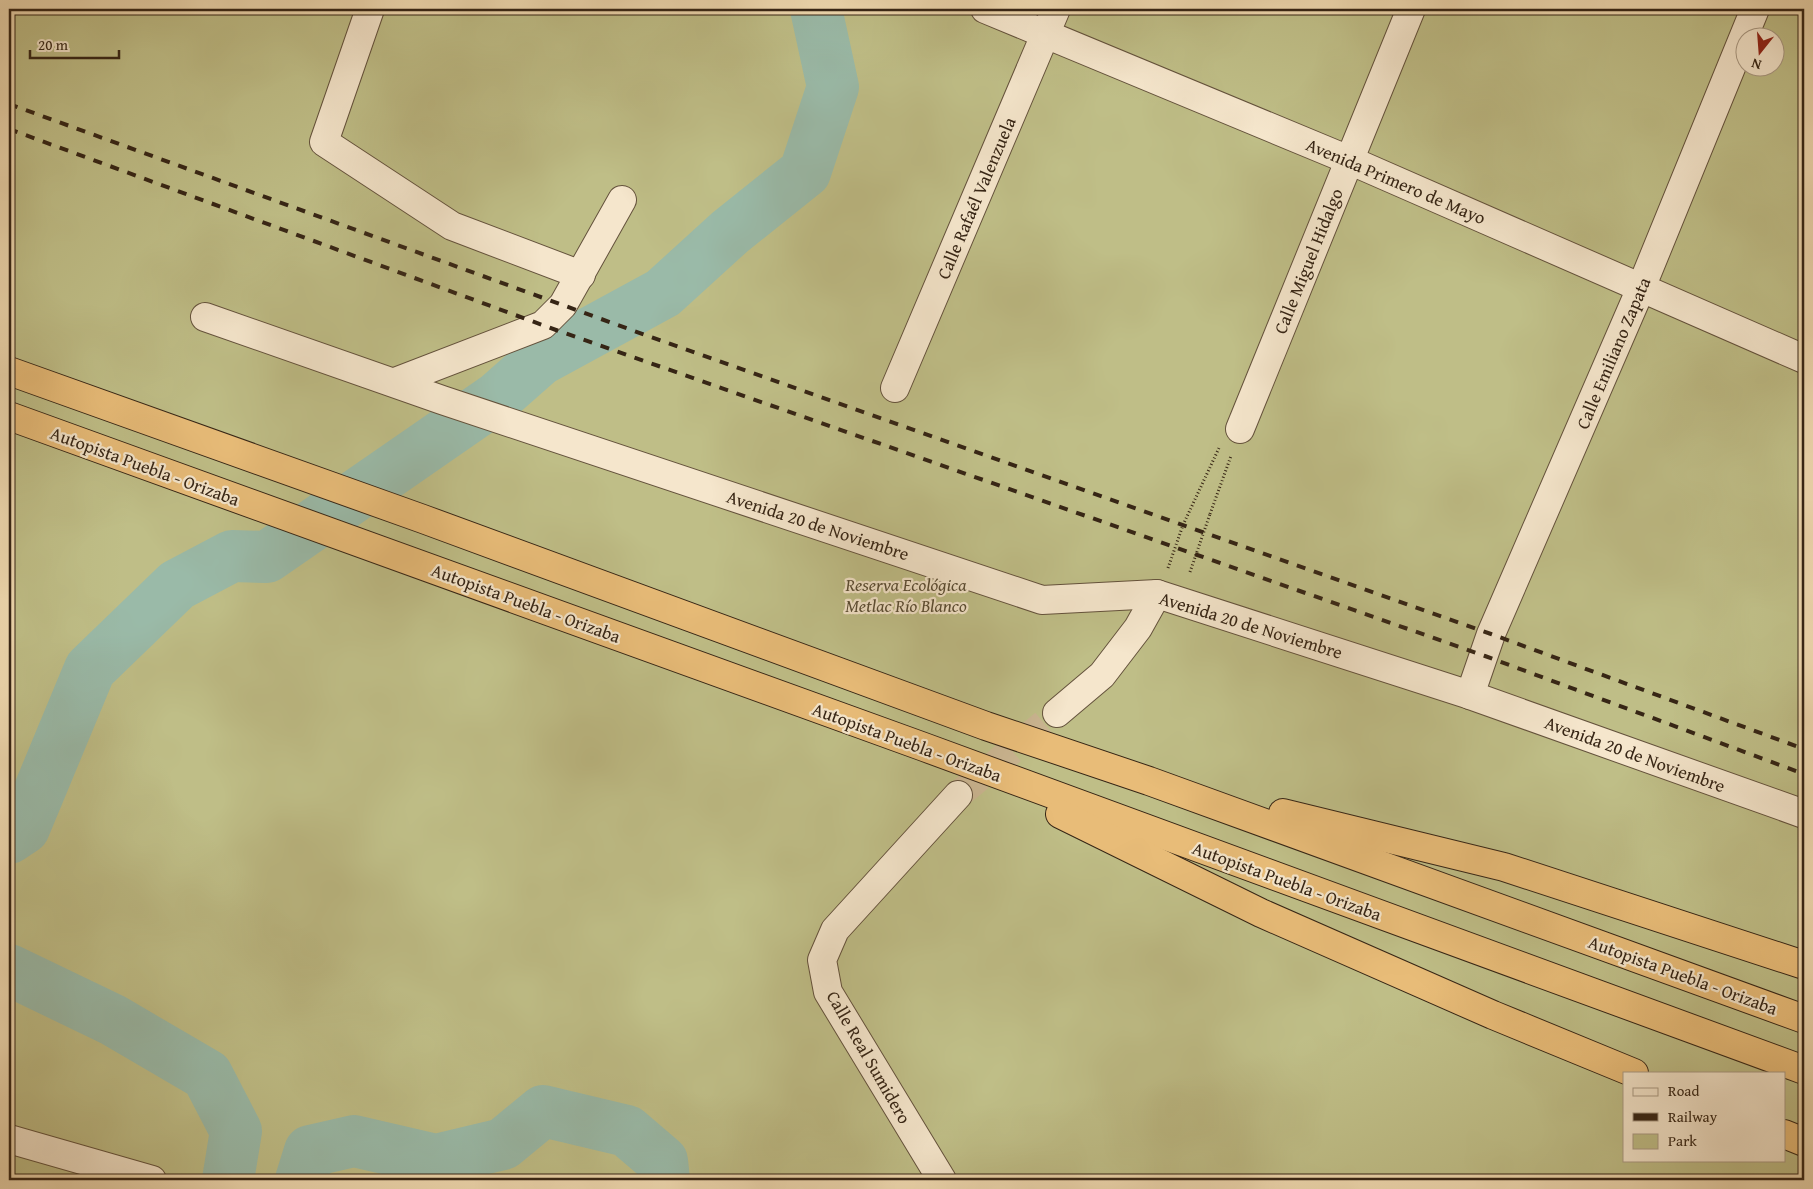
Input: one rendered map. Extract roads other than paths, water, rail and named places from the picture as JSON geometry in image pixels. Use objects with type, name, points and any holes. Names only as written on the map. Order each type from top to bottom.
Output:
[{"type":"highway","name":"Autopista Puebla - Orizaba","points":[[9,371],[423,519],[977,723],[1149,780],[1804,1019]]},
{"type":"highway","name":"Autopista Puebla - Orizaba","points":[[9,416],[924,747],[1804,1070]]},
{"type":"highway","points":[[924,747],[1262,913],[1493,1015],[1632,1072]]},
{"type":"highway","points":[[1149,780],[1504,867],[1804,965]]},
{"type":"highway","points":[[1786,1135],[1804,1142]]},
{"type":"street","points":[[370,9],[324,142],[452,226],[581,275]]},
{"type":"street","name":"Avenida Primero de Mayo","points":[[985,9],[1349,160],[1804,359]]},
{"type":"street","name":"Calle Rafaél Valenzuela","points":[[895,388],[1056,9]]},
{"type":"street","name":"Calle Miguel Hidalgo","points":[[1240,429],[1411,9]]},
{"type":"street","name":"Calle Emiliano Zapata","points":[[1470,695],[1491,634],[1642,288],[1755,9]]},
{"type":"street","points":[[395,382],[543,325],[563,305],[622,200]]},
{"type":"street","name":"Avenida 20 de Noviembre","points":[[205,317],[442,400],[1042,600],[1157,594],[1470,695],[1804,814]]},
{"type":"street","points":[[1057,713],[1102,675],[1138,628],[1157,594]]},
{"type":"street","name":"Calle Real Sumidero","points":[[942,1180],[828,992],[822,960],[835,930],[958,795]]},
{"type":"street","points":[[9,1139],[152,1180]]},
{"type":"waterway","points":[[9,838],[24,828],[90,669],[177,585],[232,556],[267,557],[498,397],[540,360],[663,293],[730,232],[805,172],[833,87],[816,9]]},
{"type":"waterway","points":[[9,970],[113,1020],[207,1075],[236,1131],[228,1180]]},
{"type":"waterway","points":[[301,1180],[310,1151],[354,1141],[436,1160],[503,1144],[543,1111],[627,1131],[662,1161],[664,1180]]},
{"type":"tunnel","points":[[958,795],[1057,713]]},
{"type":"railway","points":[[9,104],[648,336],[1491,634],[1804,749]]},
{"type":"railway","points":[[9,129],[556,330],[1485,656],[1804,774]]},
{"type":"park label","name":"Reserva Ecológica Metlac Río Blanco","points":[[906,594]]}]
